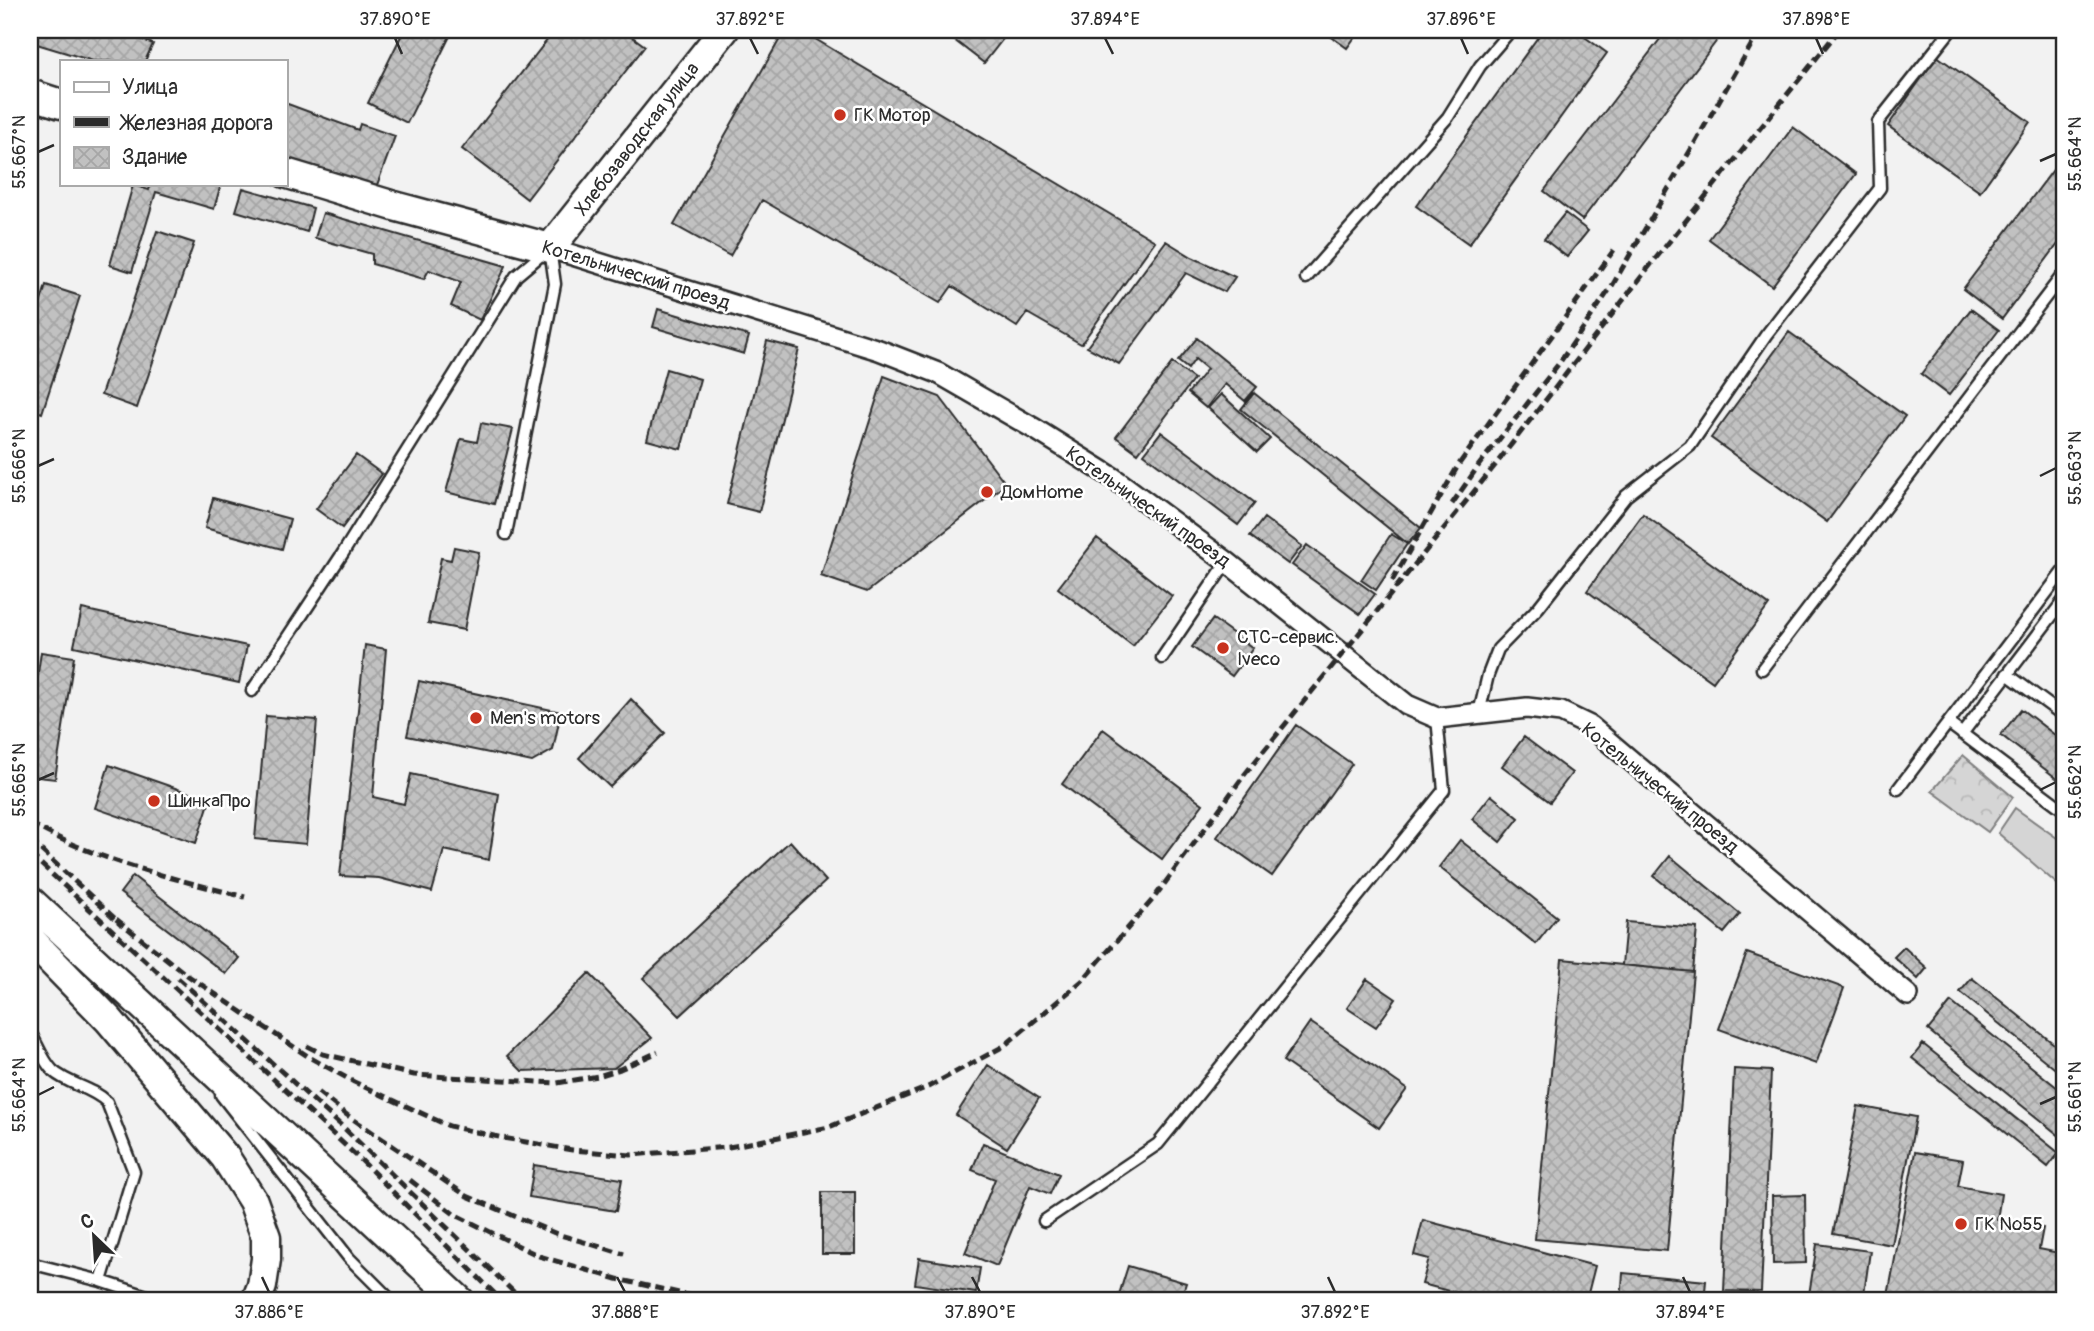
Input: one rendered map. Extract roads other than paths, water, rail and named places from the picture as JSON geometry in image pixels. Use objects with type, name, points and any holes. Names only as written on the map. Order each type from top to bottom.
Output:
[{"type":"main road","name":"Хлебозаводская улица","points":[[550,248],[723,30]]},
{"type":"main road","points":[[30,94],[60,104]]},
{"type":"main road","name":"Котельнический проезд","points":[[287,174],[550,248]]},
{"type":"main road","points":[[30,901],[460,1301]]},
{"type":"main road","points":[[30,939],[109,1020],[225,1157],[253,1201],[266,1237],[262,1286],[256,1301]]},
{"type":"street","name":"Котельнический проезд","points":[[550,248],[879,350],[937,373],[1015,416],[1112,477],[1227,562],[1407,705],[1437,718],[1527,708],[1562,712],[1590,726],[1908,995]]},
{"type":"lane","points":[[1306,278],[1448,117],[1480,66],[1511,30]]},
{"type":"lane","points":[[1479,713],[1486,682],[1499,649],[1538,608],[1626,496],[1690,446],[1766,335],[1880,188],[1878,122],[1951,30]]},
{"type":"lane","points":[[506,534],[555,284],[550,248]]},
{"type":"lane","points":[[252,691],[343,553],[516,276],[550,248]]},
{"type":"lane","points":[[1762,669],[2064,273]]},
{"type":"lane","points":[[1162,658],[1227,562]]},
{"type":"lane","points":[[1898,789],[2064,570]]},
{"type":"lane","points":[[1962,733],[2063,605]]},
{"type":"lane","points":[[2007,674],[2064,716]]},
{"type":"lane","points":[[1044,1221],[1158,1144],[1444,790],[1437,718]]},
{"type":"lane","points":[[1948,723],[2064,810]]},
{"type":"lane","points":[[30,1032],[55,1072],[99,1094],[107,1102],[134,1172],[101,1281]]},
{"type":"lane","points":[[172,1032],[349,1258],[392,1301]]},
{"type":"lane","points":[[30,1263],[101,1281],[162,1301]]},
{"type":"railway","points":[[1452,504],[1479,465],[1560,362],[1612,286],[1760,30]]},
{"type":"railway","points":[[116,919],[187,975],[309,1057],[354,1082],[449,1126],[503,1138],[572,1150],[631,1155],[729,1147],[829,1127],[928,1087],[1004,1046],[1082,981],[1154,898],[1245,774],[1493,468],[1652,263],[1839,30]]},
{"type":"railway","points":[[1392,581],[1459,464],[1614,250]]},
{"type":"railway","points":[[30,823],[108,858],[245,897]]},
{"type":"railway","points":[[30,840],[122,925]]},
{"type":"railway","points":[[30,854],[361,1160],[502,1301]]},
{"type":"railway","points":[[178,978],[344,1128],[523,1301]]},
{"type":"railway","points":[[307,1046],[323,1054],[414,1075],[557,1083],[598,1076],[658,1052]]},
{"type":"railway","points":[[318,1092],[347,1115],[467,1196],[557,1234],[624,1254]]},
{"type":"railway","points":[[410,1180],[454,1214],[539,1256],[617,1279],[714,1301]]},
{"type":"place","name":"ГК Мотор","points":[[840,115]]},
{"type":"place","name":"ДомHome","points":[[987,492]]},
{"type":"place","name":"СТС-сервис. Iveco","points":[[1223,648]]},
{"type":"place","name":"Men's motors","points":[[476,718]]},
{"type":"place","name":"ШинкаПро","points":[[154,801]]},
{"type":"place","name":"ГК №55","points":[[1961,1224]]}]
